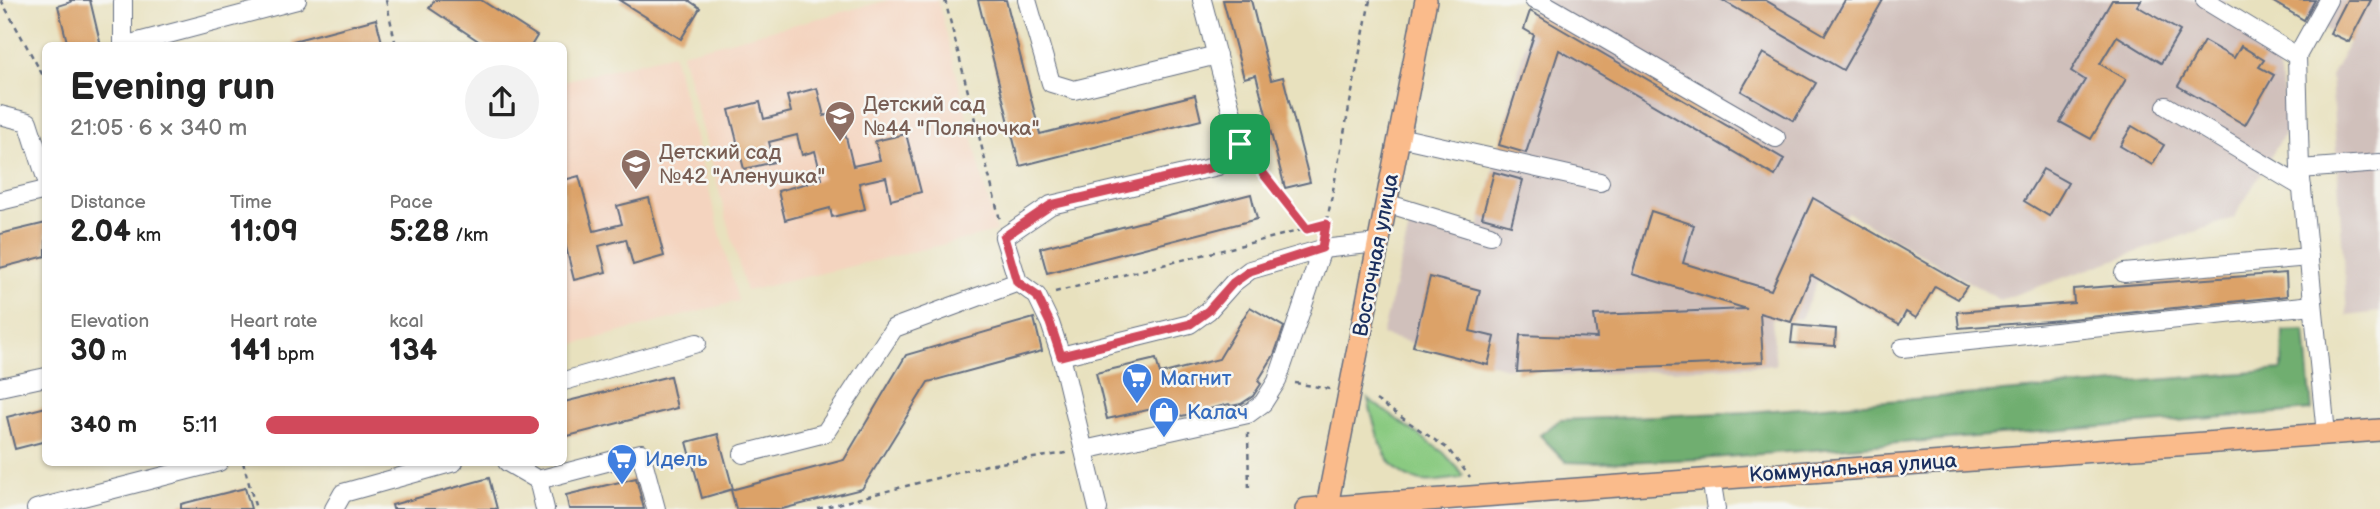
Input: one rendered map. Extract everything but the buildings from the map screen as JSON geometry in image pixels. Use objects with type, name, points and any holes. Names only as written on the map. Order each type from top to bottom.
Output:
[{"type":"main road","name":"Восточная улица","points":[[1319,508],[1378,243],[1426,0]]},
{"type":"main road","name":"Коммунальная улица","points":[[1319,508],[2380,430]]},
{"type":"street","points":[[123,0],[123,42]]},
{"type":"street","points":[[138,42],[297,0]]},
{"type":"street","points":[[1027,0],[1051,83],[1074,90],[1217,55]]},
{"type":"street","points":[[1098,509],[1061,356],[1050,323],[1037,296],[1017,282],[1004,237],[1051,205],[1218,166],[1240,144],[1202,0]]},
{"type":"street","points":[[1534,0],[1776,138]]},
{"type":"street","points":[[2205,0],[2297,56]]},
{"type":"street","points":[[2326,434],[2301,178],[2297,56],[2328,0]]},
{"type":"street","points":[[2165,106],[2301,178],[2380,163]]},
{"type":"street","points":[[0,115],[28,122],[42,166]]},
{"type":"street","points":[[1399,137],[1600,182]]},
{"type":"street","points":[[0,201],[42,191]]},
{"type":"street","points":[[1386,203],[1490,235]]},
{"type":"street","points":[[1061,356],[1190,324],[1208,311],[1233,283],[1250,271],[1322,248],[1378,243]]},
{"type":"street","points":[[1084,450],[1248,414],[1263,403],[1278,381],[1322,248]]},
{"type":"street","points":[[2124,273],[2309,257]]},
{"type":"street","points":[[743,454],[825,433],[894,328],[1017,282]]},
{"type":"street","points":[[1902,348],[2313,304]]},
{"type":"street","points":[[567,380],[697,343]]},
{"type":"street","points":[[0,387],[42,378]]},
{"type":"street","points":[[514,466],[538,480],[641,453],[656,509]]},
{"type":"street","points":[[36,509],[203,466]]},
{"type":"street","points":[[334,509],[343,493],[440,466]]},
{"type":"street","points":[[1711,478],[1716,509]]},
{"type":"street","points":[[538,480],[545,509]]},
{"type":"path","points":[[2,0],[42,74]]},
{"type":"path","points":[[386,0],[395,42]]},
{"type":"path","points":[[945,0],[1004,237]]},
{"type":"path","points":[[1322,248],[1370,0]]},
{"type":"path","points":[[1240,144],[1307,229]]},
{"type":"path","points":[[1037,296],[1326,224]]},
{"type":"path","points":[[1278,381],[1332,389]]},
{"type":"path","points":[[1376,400],[1448,449],[1470,477]]},
{"type":"path","points":[[1248,414],[1249,492]]},
{"type":"path","points":[[818,509],[987,466],[1084,450]]},
{"type":"path","points":[[244,466],[256,509]]},
{"type":"shaded area","name":"Детский сад №44 \"Поляночка\"","points":[[889,0],[938,0],[996,232],[746,291],[682,53]]},
{"type":"shaded area","points":[[1536,0],[2227,0],[2217,16],[2276,52],[2289,126],[2234,218],[2000,300],[1847,212],[1801,319],[1772,319],[1776,365],[1566,375],[1512,364],[1511,369],[1382,335],[1411,220],[1477,236]]},
{"type":"shaded area","points":[[2270,0],[2380,0],[2380,312],[2347,316],[2331,76],[2349,42]]},
{"type":"shaded area","name":"Детский сад №42 \"Аленушка\"","points":[[673,54],[738,301],[567,346],[567,80]]},
{"type":"green space","points":[[2305,330],[2312,410],[1700,459],[1595,463],[1566,462],[1540,435],[1560,420],[1749,412],[2282,370],[2283,331]]},
{"type":"green space","points":[[1368,399],[1444,453],[1463,475],[1461,478],[1422,481],[1398,471],[1378,438]]},
{"type":"place","name":"Детский сад №44 \"Поляночка\"","points":[[840,143]]},
{"type":"place","name":"Детский сад №42 \"Аленушка\"","points":[[636,191]]},
{"type":"place","name":"Магнит","points":[[1137,405]]},
{"type":"place","name":"Калач","points":[[1164,439]]},
{"type":"place","name":"Идель","points":[[622,486]]},
{"type":"route","points":[[1240,144],[1307,229],[1326,224],[1322,248],[1250,271],[1233,283],[1208,311],[1190,324],[1061,356],[1037,296],[1017,282],[1004,237],[1051,205],[1218,166],[1240,144]]}]
